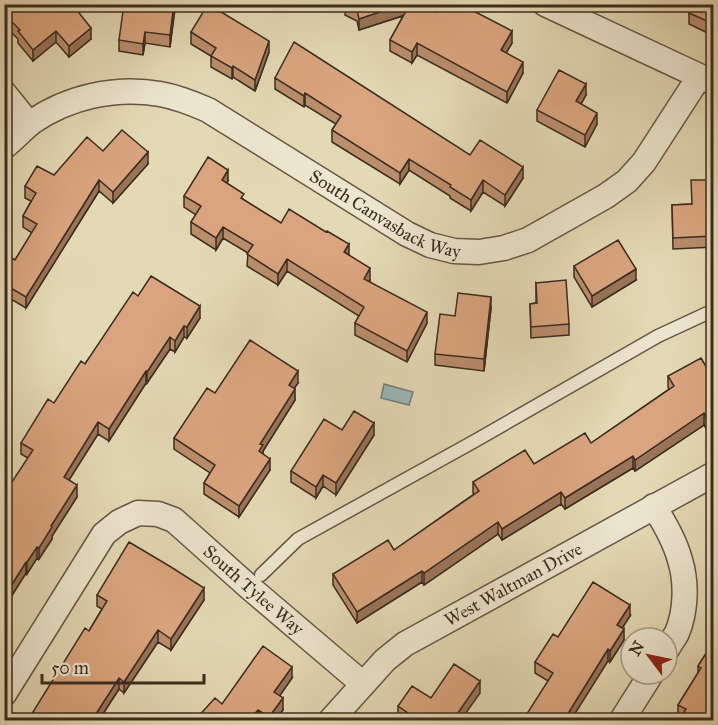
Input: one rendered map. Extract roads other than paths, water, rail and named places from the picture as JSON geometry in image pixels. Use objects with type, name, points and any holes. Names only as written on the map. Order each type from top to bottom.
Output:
[{"type":"street","points":[[544,4],[706,80]]},
{"type":"street","name":"South Canvasback Way","points":[[4,147],[30,124],[61,106],[85,97],[110,92],[160,94],[184,100],[208,110],[407,234],[430,245],[454,251],[479,252],[504,248],[528,240],[606,196],[627,181],[706,80]]},
{"type":"street","points":[[4,93],[30,124]]},
{"type":"street","name":"West Waltman Drive","points":[[332,720],[386,660],[405,644],[714,474]]},
{"type":"street","points":[[654,506],[671,536],[680,560],[684,584],[683,609],[678,626]]},
{"type":"street","name":"South Tylee Way","points":[[4,694],[104,534],[119,522],[138,513],[158,514],[174,520],[363,684]]},
{"type":"street","points":[[622,720],[643,686]]},
{"type":"lane","points":[[261,575],[298,539],[658,336],[714,310]]},
{"type":"water","points":[[384,384],[413,392],[409,405],[381,398]]}]
